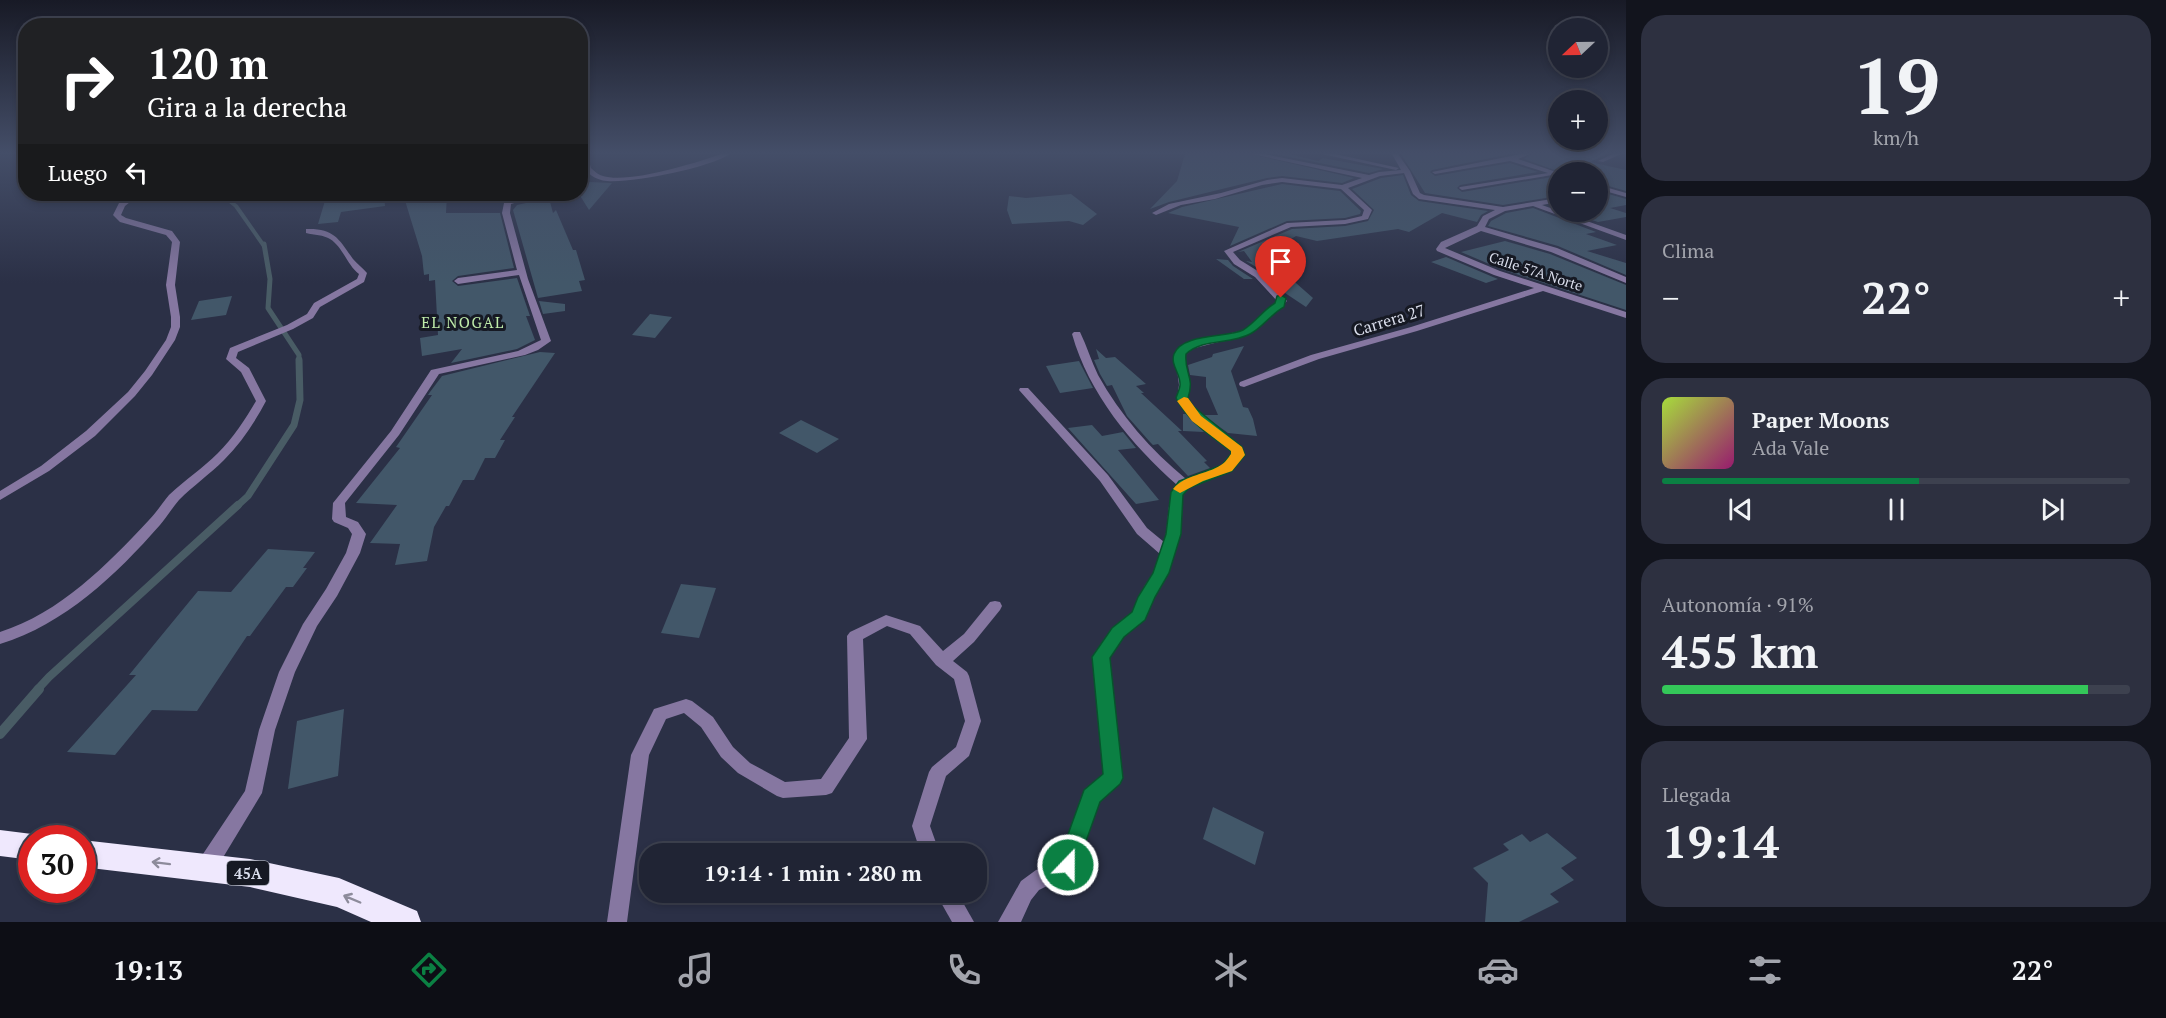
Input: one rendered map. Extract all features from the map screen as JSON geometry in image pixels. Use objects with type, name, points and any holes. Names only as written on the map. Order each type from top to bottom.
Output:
[{"type":"highway","points":[[0,843],[18,845]]},
{"type":"highway","name":"45A","points":[[96,855],[249,873],[339,893],[406,922]]},
{"type":"street","points":[[1156,213],[1163,208],[1209,197]]},
{"type":"street","points":[[1008,922],[1016,915],[1025,892],[1042,877],[1068,865],[1092,797],[1113,778],[1101,657],[1118,632],[1139,616],[1146,597],[1161,573],[1173,534],[1176,495],[1184,484],[1227,468],[1238,455],[1237,450],[1187,408],[1182,398],[1187,384],[1179,363],[1180,353],[1187,347],[1247,332],[1282,301],[1258,275],[1237,262],[1228,250],[1290,225],[1345,222],[1365,218],[1368,210],[1354,197]]},
{"type":"street","points":[[1422,197],[1503,209],[1548,202]]},
{"type":"street","points":[[0,496],[43,470],[75,446],[124,401],[153,368],[175,332],[177,316],[171,290],[176,242],[169,233],[123,220],[117,215],[127,201]]},
{"type":"street","points":[[205,868],[253,793],[267,730],[287,672],[310,624],[332,592],[353,553],[359,534],[353,525],[339,519],[339,503],[395,433],[435,372],[538,348],[546,341],[523,272],[506,207],[508,202],[512,201]]},
{"type":"street","points":[[1534,204],[1625,237]]},
{"type":"street","points":[[1503,209],[1486,218],[1480,228],[1554,250],[1626,280]]},
{"type":"street","name":"Calle 57A Norte","points":[[1480,228],[1444,244],[1440,249],[1497,273],[1626,315]]},
{"type":"street","points":[[0,638],[10,636],[57,611],[112,567],[158,519],[169,503],[230,448],[246,428],[261,401],[245,370],[231,359],[234,350],[291,327],[310,316],[317,305],[361,280],[363,273],[349,262],[345,252],[334,239],[309,231]]},
{"type":"street","points":[[458,281],[523,272]]},
{"type":"street","name":"Carrera 27","points":[[1244,384],[1315,357],[1414,329],[1543,287]]},
{"type":"street","points":[[1077,334],[1083,357],[1099,388],[1171,474],[1184,484]]},
{"type":"street","points":[[1024,390],[1104,478],[1142,531],[1167,552]]},
{"type":"street","points":[[942,661],[969,638],[995,606]]},
{"type":"street","points":[[617,922],[640,755],[660,714],[686,706],[706,722],[727,752],[744,768],[783,790],[826,787],[858,739],[855,636],[886,620],[915,630],[942,661],[961,675],[973,721],[963,751],[938,772],[921,826],[927,843]]},
{"type":"street","points":[[951,903],[961,921],[964,922]]},
{"type":"building","points":[[588,197],[600,197],[589,210],[583,201],[588,201]]},
{"type":"building","points":[[1009,197],[1075,197],[1097,214],[1083,225],[1069,221],[1012,224],[1007,210]]},
{"type":"building","points":[[1162,197],[1189,197],[1169,202],[1150,209]]},
{"type":"building","points":[[1225,197],[1346,197],[1361,211],[1360,214],[1345,218],[1287,221],[1230,246],[1239,227],[1168,213],[1182,207]]},
{"type":"building","points":[[1360,197],[1414,197],[1419,201],[1488,211],[1481,215],[1477,222],[1442,213],[1409,232],[1398,229],[1317,241],[1296,236],[1278,247],[1259,249],[1275,263],[1294,265],[1294,275],[1288,276],[1313,298],[1306,307],[1279,289],[1263,271],[1246,261],[1252,262],[1244,251],[1238,252],[1292,229],[1345,226],[1368,221],[1374,210]]},
{"type":"building","points":[[1451,197],[1548,197],[1503,205]]},
{"type":"building","points":[[1608,197],[1626,199],[1626,205],[1610,208],[1626,213],[1626,217],[1608,220]]},
{"type":"building","points":[[325,201],[385,201],[385,206],[341,212],[338,222],[318,224]]},
{"type":"building","points":[[405,201],[447,201],[446,213],[500,213],[514,268],[458,276],[452,281],[458,286],[517,278],[530,316],[526,316],[535,340],[517,349],[451,363],[462,349],[422,356],[420,338],[438,335],[435,280],[429,281],[429,274],[424,275],[422,256]]},
{"type":"building","points":[[550,201],[553,213],[556,210],[573,250],[576,250],[585,280],[579,281],[582,291],[538,298],[513,210],[517,205]]},
{"type":"building","points":[[1533,208],[1548,214],[1548,222],[1570,222],[1596,232],[1586,234],[1617,245],[1587,251],[1626,263],[1626,275],[1558,246],[1488,226],[1491,221],[1506,213]]},
{"type":"building","points":[[1505,241],[1550,254],[1626,285],[1626,310],[1501,269],[1461,252]]},
{"type":"building","points":[[1446,257],[1498,279],[1486,283],[1431,262]]},
{"type":"building","points":[[1216,259],[1228,260],[1253,279],[1244,279]]},
{"type":"building","points":[[232,296],[226,315],[191,320],[199,301]]},
{"type":"building","points":[[539,301],[565,304],[565,311],[543,314]]},
{"type":"building","points":[[650,314],[672,317],[655,338],[632,335]]},
{"type":"building","points":[[1244,346],[1231,371],[1243,407],[1248,408],[1253,419],[1257,436],[1228,433],[1203,415],[1218,415],[1206,387],[1206,377],[1190,375],[1188,365],[1212,357],[1213,354]]},
{"type":"building","points":[[1096,349],[1106,358],[1115,357],[1146,384],[1136,386],[1182,431],[1178,431],[1207,461],[1204,462],[1210,468],[1188,476],[1158,444],[1153,445],[1150,442],[1127,416],[1112,385],[1107,386],[1100,374],[1094,360],[1099,359]]},
{"type":"building","points":[[540,352],[555,353],[512,417],[515,417],[500,440],[505,440],[495,458],[485,458],[474,480],[463,480],[449,506],[446,506],[434,527],[427,561],[395,565],[400,544],[370,543],[397,505],[356,503],[400,448],[396,447],[432,395],[428,395],[430,392],[442,376]]},
{"type":"building","points":[[1079,361],[1093,388],[1060,393],[1046,366]]},
{"type":"building","points":[[1183,414],[1187,414],[1204,432],[1183,431]]},
{"type":"building","points":[[801,420],[839,439],[817,453],[779,433]]},
{"type":"building","points":[[1092,425],[1102,436],[1123,432],[1136,448],[1118,450],[1159,500],[1136,504],[1068,428]]},
{"type":"building","points":[[268,549],[315,552],[293,587],[286,587],[250,636],[247,636],[197,711],[152,710],[115,755],[67,752],[136,675],[129,675],[198,591],[231,592]]},
{"type":"building","points":[[681,584],[716,588],[699,638],[661,633]]},
{"type":"building","points":[[344,709],[338,776],[288,789],[297,721]]},
{"type":"building","points":[[1213,807],[1264,832],[1255,865],[1203,839]]},
{"type":"building","points":[[1547,833],[1577,858],[1561,868],[1574,880],[1550,894],[1559,902],[1519,922],[1485,922],[1488,883],[1473,868],[1509,850],[1503,844],[1522,834],[1530,842]]},
{"type":"waterway","points":[[230,201],[236,206],[264,246]]},
{"type":"waterway","points":[[264,244],[270,279],[268,308],[299,355],[299,360]]},
{"type":"waterway","points":[[236,507],[248,496],[294,425],[300,400],[299,360]]},
{"type":"waterway","points":[[37,690],[238,505]]},
{"type":"waterway","points":[[0,734],[39,689]]},
{"type":"slow traffic","points":[[1180,489],[1184,484],[1198,478],[1221,472],[1238,455],[1237,450],[1197,418],[1187,408],[1184,401]]},
{"type":"district","name":"EL NOGAL","points":[[463,322]]},
{"type":"route","points":[[1068,865],[1092,797],[1113,778],[1112,748],[1100,668],[1101,657],[1118,632],[1139,616],[1152,585],[1161,573],[1172,542],[1176,495],[1184,484],[1221,472],[1238,455],[1237,450],[1231,444],[1187,408],[1182,398],[1187,384],[1179,363],[1180,353],[1197,343],[1247,332],[1268,311],[1280,304],[1281,298]]}]
